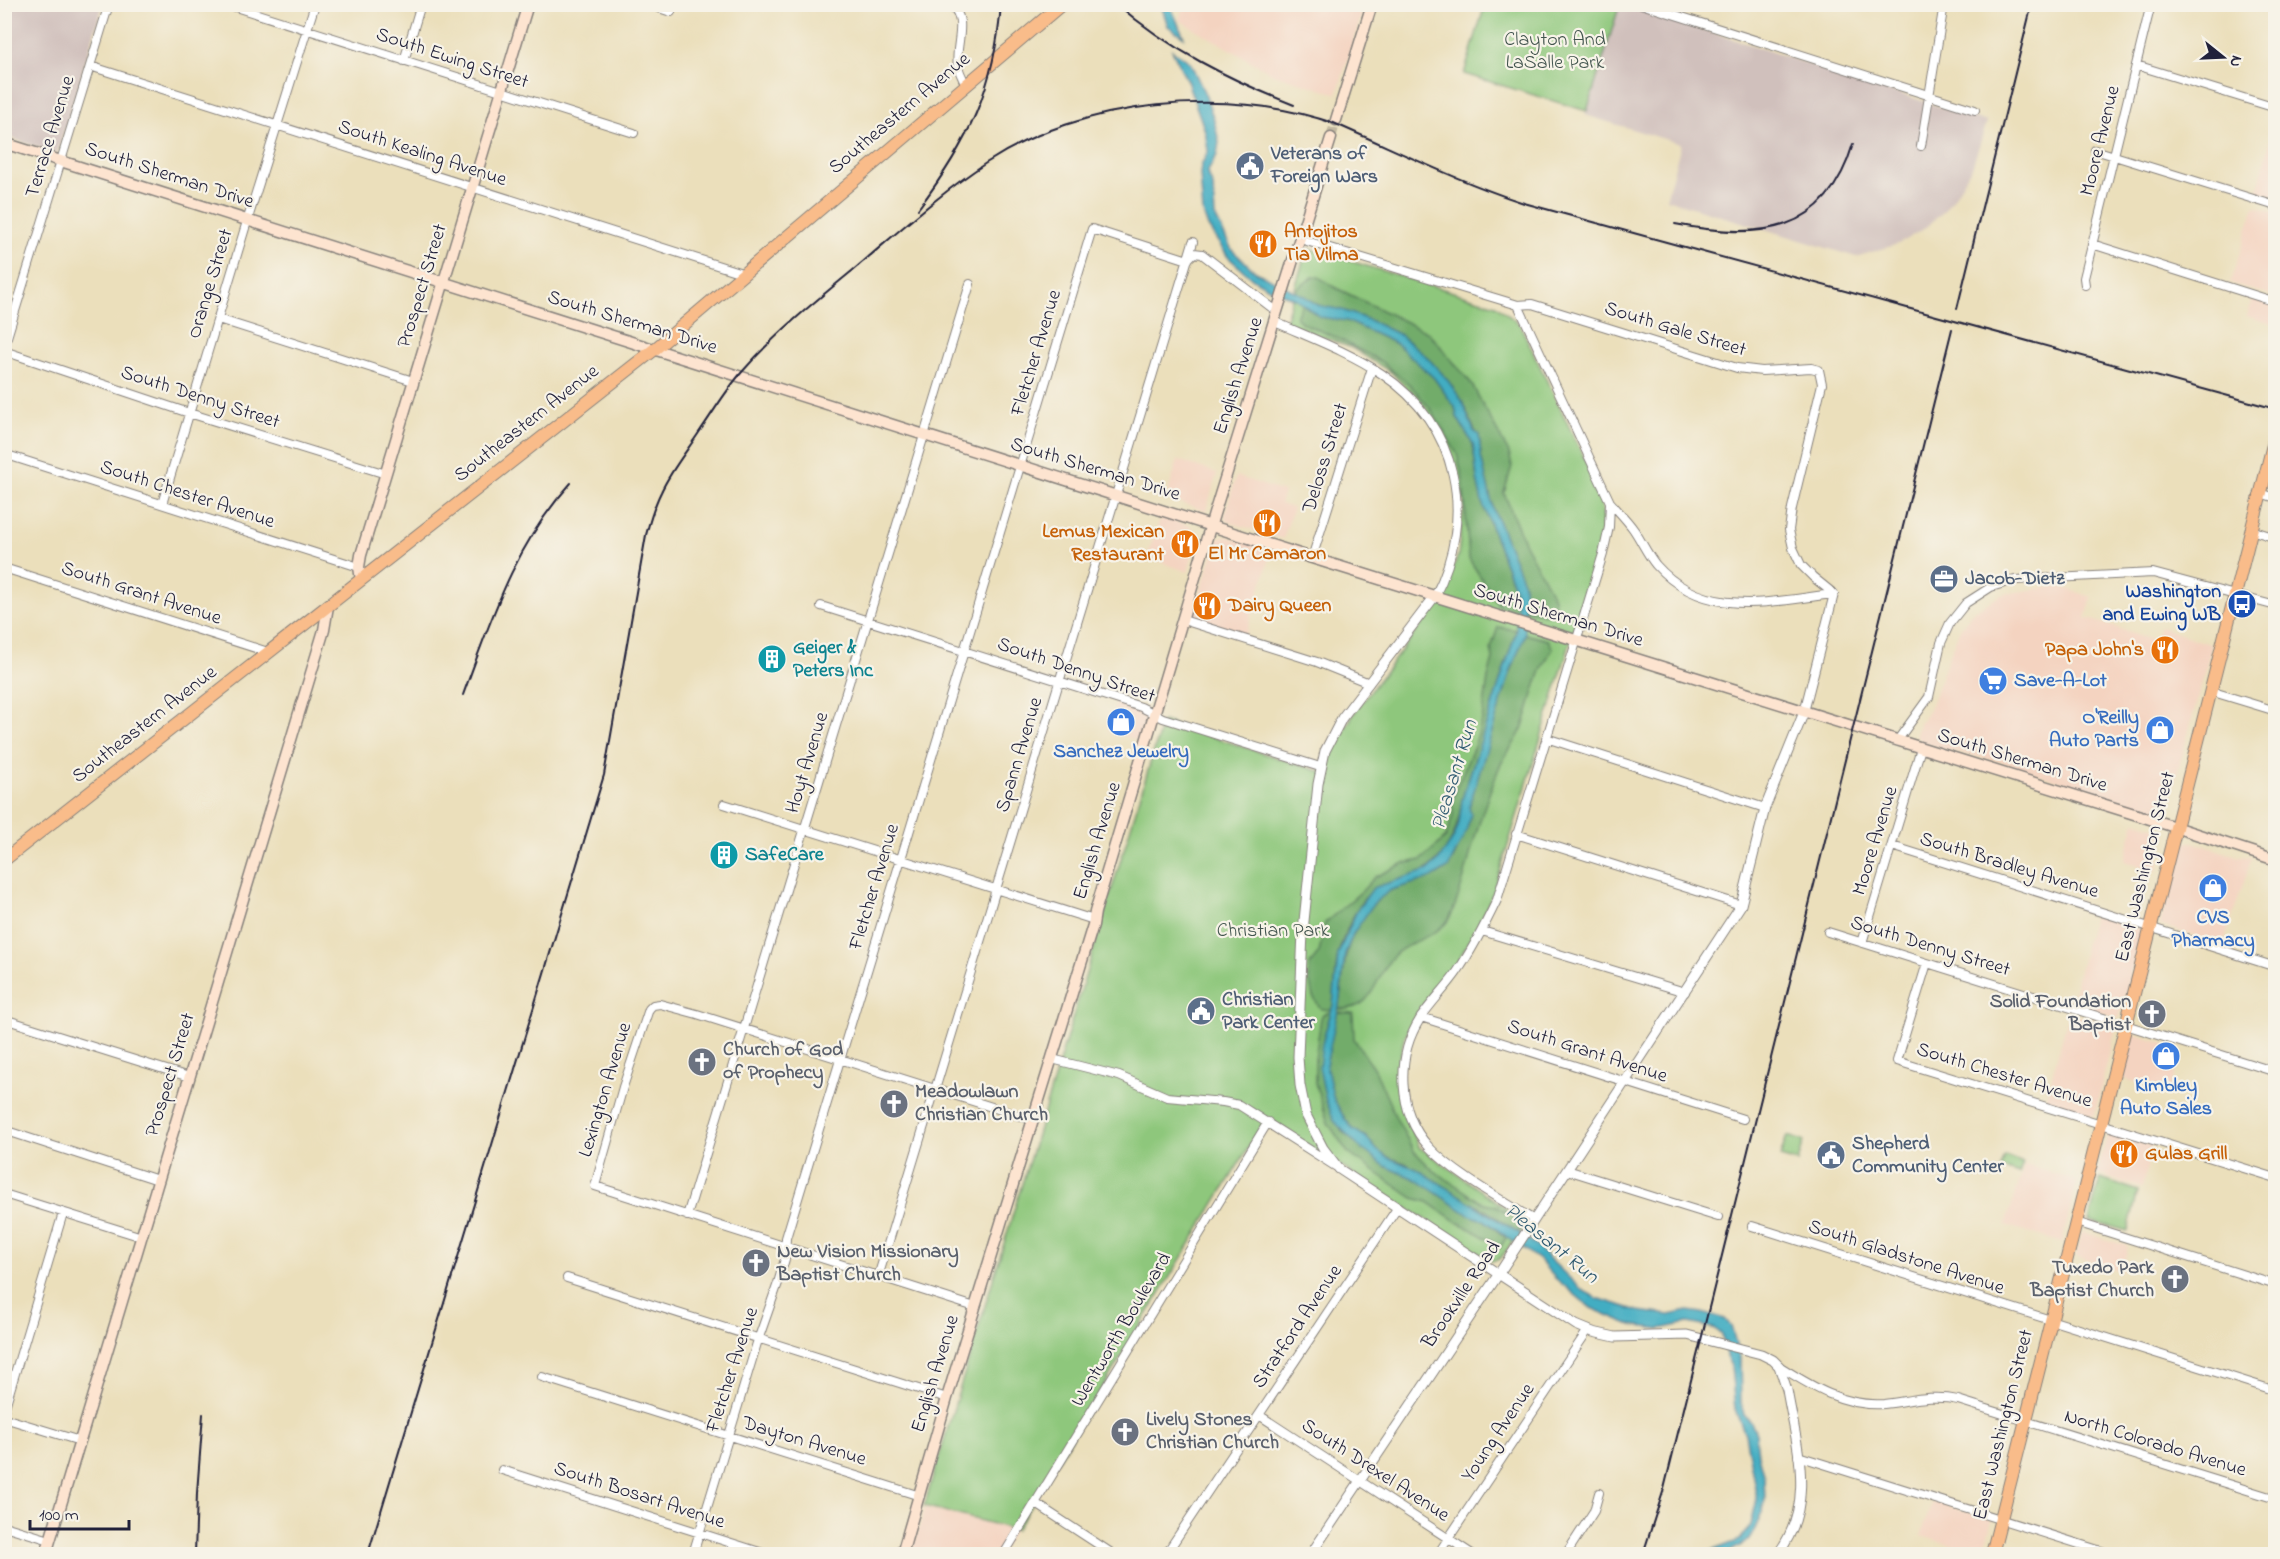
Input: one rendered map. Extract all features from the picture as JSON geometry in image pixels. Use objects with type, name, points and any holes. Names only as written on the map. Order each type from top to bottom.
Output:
[{"type":"main road","name":"Prospect Street","points":[[360,573],[413,381],[528,4]]},
{"type":"main road","name":"Southeastern Avenue","points":[[4,860],[328,606],[360,573],[655,350],[965,84],[1062,4]]},
{"type":"main road","points":[[1336,120],[1372,4]]},
{"type":"main road","name":"English Avenue","points":[[902,1554],[947,1398],[1094,920],[1210,526],[1331,138]]},
{"type":"main road","name":"South Sherman Drive","points":[[4,143],[1019,466],[2276,860]]},
{"type":"main road","name":"East Washington Street","points":[[1992,1554],[2276,433]]},
{"type":"main road","name":"Prospect Street","points":[[46,1554],[324,630],[328,606]]},
{"type":"street","name":"Terrace Avenue","points":[[4,349],[109,4]]},
{"type":"street","name":"South Ewing Street","points":[[226,4],[634,134]]},
{"type":"street","name":"Orange Street","points":[[162,504],[315,4]]},
{"type":"street","points":[[404,61],[421,4]]},
{"type":"street","points":[[646,4],[671,12]]},
{"type":"street","points":[[950,4],[956,10],[960,20],[958,66],[965,84]]},
{"type":"street","points":[[1641,4],[1975,110]]},
{"type":"street","points":[[1921,146],[1944,4]]},
{"type":"street","name":"Moore Avenue","points":[[2085,285],[2092,244],[2151,4]]},
{"type":"street","points":[[2265,4],[2276,8]]},
{"type":"street","points":[[2136,64],[2276,108]]},
{"type":"street","name":"South Kealing Avenue","points":[[90,66],[744,274]]},
{"type":"street","points":[[2096,150],[2276,206]]},
{"type":"street","name":"Fletcher Avenue","points":[[693,1554],[778,1283],[785,1259],[785,1248],[840,1059],[1092,229],[1188,260]]},
{"type":"street","name":"South Gale Street","points":[[1300,239],[1518,305],[1532,304],[1737,368],[1773,371],[1816,368],[1822,375],[1822,384],[1792,508],[1790,530],[1793,548],[1802,565],[1812,577],[1834,594]]},
{"type":"street","name":"Spann Avenue","points":[[878,1277],[1193,242]]},
{"type":"street","points":[[2092,244],[2276,302]]},
{"type":"street","points":[[1188,260],[1194,253],[1200,253],[1271,308],[1279,307]]},
{"type":"street","name":"Hoyt Avenue","points":[[687,1216],[970,284]]},
{"type":"street","points":[[1518,305],[1610,502],[1634,531],[1645,551],[1658,567],[1676,583],[1699,595],[1720,602],[1739,604],[1834,594],[1804,712]]},
{"type":"street","points":[[218,319],[413,381]]},
{"type":"street","points":[[1275,322],[1335,348],[1372,368],[1399,387],[1422,411],[1441,442],[1453,473],[1458,507],[1456,537],[1450,563],[1436,596],[1337,726],[1320,767],[1304,913],[1298,1061],[1306,1115],[1323,1148],[1339,1169]]},
{"type":"street","name":"South Denny Street","points":[[4,349],[189,413],[386,474]]},
{"type":"street","name":"Deloss Street","points":[[1312,558],[1372,368]]},
{"type":"street","name":"South Chester Avenue","points":[[4,454],[162,504],[360,573]]},
{"type":"street","points":[[2260,493],[2276,498]]},
{"type":"street","points":[[1534,1220],[1441,1158],[1430,1148],[1418,1131],[1408,1108],[1403,1072],[1407,1048],[1421,1017],[1457,972],[1482,931],[1497,900],[1607,539],[1610,502]]},
{"type":"street","points":[[2251,530],[2276,538]]},
{"type":"street","name":"South Grant Avenue","points":[[4,568],[268,652]]},
{"type":"street","points":[[1898,741],[1929,697],[1941,643],[1950,622],[1968,601],[1991,586],[2015,580],[2153,573],[2235,593],[2276,606]]},
{"type":"street","name":"South Denny Street","points":[[821,606],[1147,708],[1155,714],[1320,767]]},
{"type":"street","points":[[1183,620],[1317,662],[1369,683]]},
{"type":"street","points":[[2210,691],[2276,711]]},
{"type":"street","name":"Brookville Road","points":[[1311,1554],[1626,1082],[1741,905],[1765,808],[1804,712]]},
{"type":"street","points":[[1546,738],[1765,808]]},
{"type":"street","name":"Moore Avenue","points":[[1862,943],[1921,748]]},
{"type":"street","points":[[724,804],[1094,920]]},
{"type":"street","points":[[1516,834],[1741,905]]},
{"type":"street","name":"South Bradley Avenue","points":[[1892,846],[2276,967]]},
{"type":"street","points":[[1482,931],[1685,992]]},
{"type":"street","name":"South Denny Street","points":[[1828,932],[2276,1072]]},
{"type":"street","name":"South Chester Avenue","points":[[1927,963],[1897,1061],[2276,1178]]},
{"type":"street","name":"Lexington Avenue","points":[[687,1216],[595,1186],[633,1056],[649,1009],[653,1005],[679,1009],[745,1029]]},
{"type":"street","name":"South Grant Avenue","points":[[1421,1017],[1743,1119]]},
{"type":"street","points":[[4,1019],[189,1077]]},
{"type":"street","points":[[745,1029],[1033,1120]]},
{"type":"street","points":[[1052,1059],[1123,1078],[1167,1097],[1239,1105],[1398,1207],[1498,1275],[1568,1320],[1588,1330],[1624,1338],[1682,1335],[1713,1340],[1767,1356],[1779,1366],[1788,1390],[1802,1486],[1798,1512],[1782,1554]]},
{"type":"street","name":"Wentworth Boulevard","points":[[1004,1554],[1268,1122]]},
{"type":"street","points":[[4,1130],[158,1180]]},
{"type":"street","points":[[1567,1170],[1718,1217]]},
{"type":"street","points":[[4,1194],[142,1237]]},
{"type":"street","name":"Stratford Avenue","points":[[1166,1554],[1398,1207]]},
{"type":"street","points":[[4,1410],[63,1213]]},
{"type":"street","points":[[687,1216],[975,1307]]},
{"type":"street","points":[[2076,1222],[2276,1285]]},
{"type":"street","name":"South Gladstone Avenue","points":[[1752,1226],[2276,1391]]},
{"type":"street","points":[[567,1278],[947,1398]]},
{"type":"street","name":"Young Avenue","points":[[1438,1554],[1588,1330]]},
{"type":"street","name":"North Colorado Avenue","points":[[1779,1366],[1821,1390],[1849,1401],[1879,1404],[1927,1397],[1946,1397],[2276,1499]]},
{"type":"street","name":"Dayton Avenue","points":[[542,1377],[920,1496]]},
{"type":"street","name":"South Drexel Avenue","points":[[1259,1415],[1472,1554]]},
{"type":"street","points":[[4,1418],[80,1441]]},
{"type":"street","points":[[1798,1456],[2111,1554]]},
{"type":"street","name":"South Bosart Avenue","points":[[502,1470],[766,1554]]},
{"type":"street","points":[[1566,1554],[1594,1511],[1599,1493]]},
{"type":"street","points":[[1035,1503],[1113,1554]]},
{"type":"street","points":[[4,1526],[50,1540]]},
{"type":"shaded area","points":[[5,4],[103,5],[57,154],[5,136]]},
{"type":"shaded area","points":[[1183,4],[1365,5],[1337,94],[1273,74],[1179,20]]},
{"type":"shaded area","points":[[1625,4],[1987,122],[1972,167],[1942,213],[1922,230],[1898,244],[1856,257],[1666,199],[1681,144],[1585,115],[1620,5]]},
{"type":"shaded area","points":[[2275,123],[2275,198],[2257,192]]},
{"type":"shaded area","points":[[2255,206],[2275,212],[2275,297],[2230,283]]},
{"type":"shaded area","points":[[2253,299],[2275,306],[2275,325],[2247,316]]},
{"type":"shaded area","points":[[1178,460],[1217,473],[1206,511],[1166,498]]},
{"type":"shaded area","points":[[1236,476],[1284,492],[1280,504],[1293,508],[1283,539],[1228,522],[1225,519]]},
{"type":"shaded area","points":[[1164,517],[1190,526],[1198,533],[1188,572],[1147,557],[1159,522]]},
{"type":"shaded area","points":[[1226,536],[1272,551],[1245,636],[1191,620],[1217,540],[1219,537]]},
{"type":"shaded area","points":[[2058,586],[2092,597],[2086,618],[2155,640],[2160,627],[2212,645],[2166,815],[1996,761],[1924,743],[1916,735],[1919,724],[1929,710],[1959,631],[1972,612],[2003,594]]},
{"type":"shaded area","points":[[1116,703],[1148,713],[1140,741],[1108,731]]},
{"type":"shaded area","points":[[2135,821],[2166,831],[2157,871],[2124,861]]},
{"type":"shaded area","points":[[2187,842],[2237,856],[2252,857],[2223,945],[2160,925],[2181,846]]},
{"type":"shaded area","points":[[2093,915],[2142,929],[2119,1018],[2071,1003]]},
{"type":"shaded area","points":[[2069,1013],[2116,1027],[2094,1116],[2045,1102]]},
{"type":"shaded area","points":[[2133,1034],[2181,1049],[2170,1088],[2167,1091],[2121,1078]]},
{"type":"shaded area","points":[[2108,1132],[2152,1146],[2142,1188],[2097,1174]]},
{"type":"shaded area","points":[[2025,1165],[2077,1181],[2062,1243],[2005,1225]]},
{"type":"shaded area","points":[[2082,1232],[2128,1246],[2122,1271],[2076,1256]]},
{"type":"shaded area","points":[[1932,1501],[1992,1519],[1983,1554],[1921,1536]]},
{"type":"shaded area","points":[[925,1508],[1014,1530],[1000,1554],[911,1554]]},
{"type":"green space","name":"Clayton And LaSalle Park","points":[[1485,5],[1612,5],[1619,7],[1587,111],[1464,74]]},
{"type":"green space","name":"Christian Park","points":[[1307,248],[1496,305],[1520,325],[1601,493],[1603,515],[1600,545],[1494,891],[1453,969],[1417,1013],[1404,1039],[1398,1066],[1399,1096],[1419,1147],[1527,1223],[1500,1259],[1491,1261],[1266,1119],[1016,1530],[924,1506],[1163,721],[1328,774],[1332,750],[1358,707],[1429,615],[1446,589],[1458,555],[1464,503],[1452,455],[1424,406],[1391,372],[1352,348],[1285,322]]},
{"type":"green space","points":[[1313,277],[1319,277],[1332,286],[1429,333],[1471,383],[1509,453],[1512,466],[1504,493],[1524,542],[1554,598],[1555,609],[1552,615],[1525,610],[1524,584],[1493,508],[1481,457],[1479,435],[1461,399],[1426,356],[1400,335],[1342,310],[1320,306],[1294,291]]},
{"type":"green space","points":[[1302,304],[1320,317],[1347,321],[1397,344],[1434,378],[1455,407],[1457,417],[1473,444],[1482,502],[1516,593],[1517,611],[1499,606],[1469,559],[1463,480],[1457,454],[1430,408],[1410,385],[1380,361],[1335,337],[1302,323],[1296,317]]},
{"type":"green space","points":[[1498,627],[1516,630],[1516,632],[1462,799],[1457,824],[1448,846],[1433,865],[1422,872],[1381,887],[1361,903],[1340,949],[1332,1010],[1321,1009],[1313,997],[1309,978],[1310,964],[1319,953],[1325,923],[1375,877],[1402,864],[1421,860],[1446,837],[1453,815],[1452,803],[1456,788],[1475,744],[1482,720],[1493,659],[1491,648]]},
{"type":"green space","points":[[1525,634],[1548,640],[1553,649],[1539,677],[1522,729],[1501,763],[1449,919],[1437,931],[1403,948],[1396,954],[1365,1000],[1350,1008],[1338,1009],[1348,949],[1366,913],[1392,890],[1439,874],[1452,861],[1468,825],[1469,807],[1482,763]]},
{"type":"green space","points":[[1331,1012],[1322,1044],[1324,1084],[1326,1101],[1342,1131],[1385,1166],[1417,1180],[1469,1215],[1484,1220],[1506,1238],[1500,1248],[1428,1202],[1413,1198],[1348,1153],[1328,1123],[1315,1083],[1315,1059],[1321,1018],[1323,1014]]},
{"type":"green space","points":[[1337,1012],[1353,1013],[1354,1039],[1376,1072],[1396,1118],[1414,1151],[1433,1170],[1481,1202],[1497,1206],[1520,1221],[1522,1226],[1518,1232],[1405,1163],[1387,1157],[1377,1150],[1366,1137],[1354,1130],[1334,1100],[1326,1065]]},
{"type":"green space","points":[[1787,1136],[1804,1141],[1798,1162],[1780,1157]]},
{"type":"green space","points":[[2005,1156],[2023,1163],[2019,1174],[2001,1168]]},
{"type":"green space","points":[[2100,1179],[2138,1191],[2128,1231],[2089,1221]]},
{"type":"water","points":[[1161,5],[1170,5],[1184,37],[1168,26]]},
{"type":"water","name":"Pleasant Run","points":[[1172,50],[1190,62],[1214,120],[1219,142],[1217,155],[1207,173],[1213,186],[1215,216],[1232,250],[1256,272],[1306,297],[1317,305],[1342,310],[1400,335],[1426,356],[1446,378],[1461,399],[1474,431],[1479,435],[1481,457],[1493,508],[1524,584],[1525,635],[1511,670],[1469,807],[1471,814],[1466,832],[1448,868],[1432,878],[1391,890],[1374,903],[1353,934],[1345,954],[1339,1006],[1326,1065],[1334,1100],[1354,1130],[1366,1137],[1377,1150],[1387,1157],[1419,1170],[1530,1240],[1582,1290],[1597,1298],[1638,1311],[1670,1315],[1688,1311],[1725,1319],[1731,1326],[1740,1357],[1741,1402],[1744,1415],[1751,1422],[1756,1434],[1758,1455],[1764,1477],[1765,1500],[1750,1540],[1726,1554],[1703,1554],[1740,1540],[1751,1525],[1757,1499],[1745,1434],[1735,1410],[1731,1366],[1726,1356],[1722,1334],[1713,1328],[1688,1323],[1660,1329],[1631,1325],[1591,1308],[1555,1278],[1539,1260],[1484,1220],[1469,1215],[1417,1180],[1385,1166],[1357,1145],[1335,1122],[1326,1101],[1319,1067],[1322,1044],[1333,1005],[1338,954],[1357,910],[1373,888],[1428,870],[1438,861],[1454,837],[1459,823],[1462,799],[1516,632],[1516,593],[1482,502],[1473,444],[1457,417],[1455,407],[1434,378],[1397,344],[1347,321],[1320,317],[1296,299],[1274,291],[1253,279],[1228,257],[1208,227],[1203,213],[1200,174],[1208,151],[1205,131],[1187,81]]},
{"type":"tunnel","points":[[1331,138],[1336,120]]},
{"type":"railway","points":[[918,209],[951,161],[976,113],[993,62],[1001,4]]},
{"type":"railway","points":[[1117,4],[1157,35],[1201,62],[1294,105]]},
{"type":"railway","points":[[1957,309],[2032,4]]},
{"type":"railway","points":[[368,1554],[604,775],[646,535],[652,513],[669,476],[725,393],[755,358],[823,295],[951,188],[986,163],[1024,141],[1066,125],[1111,113],[1157,105],[1203,103],[1249,105],[1294,112],[1336,124]]},
{"type":"railway","points":[[1329,121],[1450,175],[1524,203],[2276,409]]},
{"type":"railway","points":[[1675,224],[1734,231],[1760,230],[1785,225],[1806,214],[1825,198],[1841,175],[1853,144]]},
{"type":"railway","points":[[1643,1554],[1664,1489],[1952,329]]},
{"type":"railway","points":[[463,695],[495,610],[519,557],[551,507],[571,483]]},
{"type":"railway","points":[[195,1554],[203,1414]]},
{"type":"place","name":"Veterans of Foreign Wars","points":[[1250,166]]},
{"type":"place","name":"Antojitos Tia Vilma","points":[[1263,244]]},
{"type":"place","name":"El Mr Camaron","points":[[1267,523]]},
{"type":"place","name":"Lemus Mexican Restaurant","points":[[1185,544]]},
{"type":"place","name":"Jacob-Dietz","points":[[1944,579]]},
{"type":"place","name":"Washington and Ewing WB","points":[[2242,604]]},
{"type":"place","name":"Dairy Queen","points":[[1207,606]]},
{"type":"place","name":"Papa John's","points":[[2165,650]]},
{"type":"place","name":"Geiger & Peters Inc","points":[[772,659]]},
{"type":"place","name":"Save-A-Lot","points":[[1993,681]]},
{"type":"place","name":"Sanchez Jewelry","points":[[1121,722]]},
{"type":"place","name":"O'Reilly Auto Parts","points":[[2160,730]]},
{"type":"place","name":"SafeCare","points":[[724,855]]},
{"type":"place","name":"CVS Pharmacy","points":[[2213,888]]},
{"type":"place","name":"Christian Park Center","points":[[1201,1011]]},
{"type":"place","name":"Solid Foundation Baptist","points":[[2152,1014]]},
{"type":"place","name":"Kimbley Auto Sales","points":[[2166,1056]]},
{"type":"place","name":"Church of God of Prophecy","points":[[702,1062]]},
{"type":"place","name":"Meadowlawn Christian Church","points":[[894,1104]]},
{"type":"place","name":"Gulas Grill","points":[[2124,1154]]},
{"type":"place","name":"Shepherd Community Center","points":[[1831,1155]]},
{"type":"place","name":"New Vision Missionary Baptist Church","points":[[756,1263]]},
{"type":"place","name":"Tuxedo Park Baptist Church","points":[[2175,1279]]},
{"type":"place","name":"Lively Stones Christian Church","points":[[1125,1432]]}]
